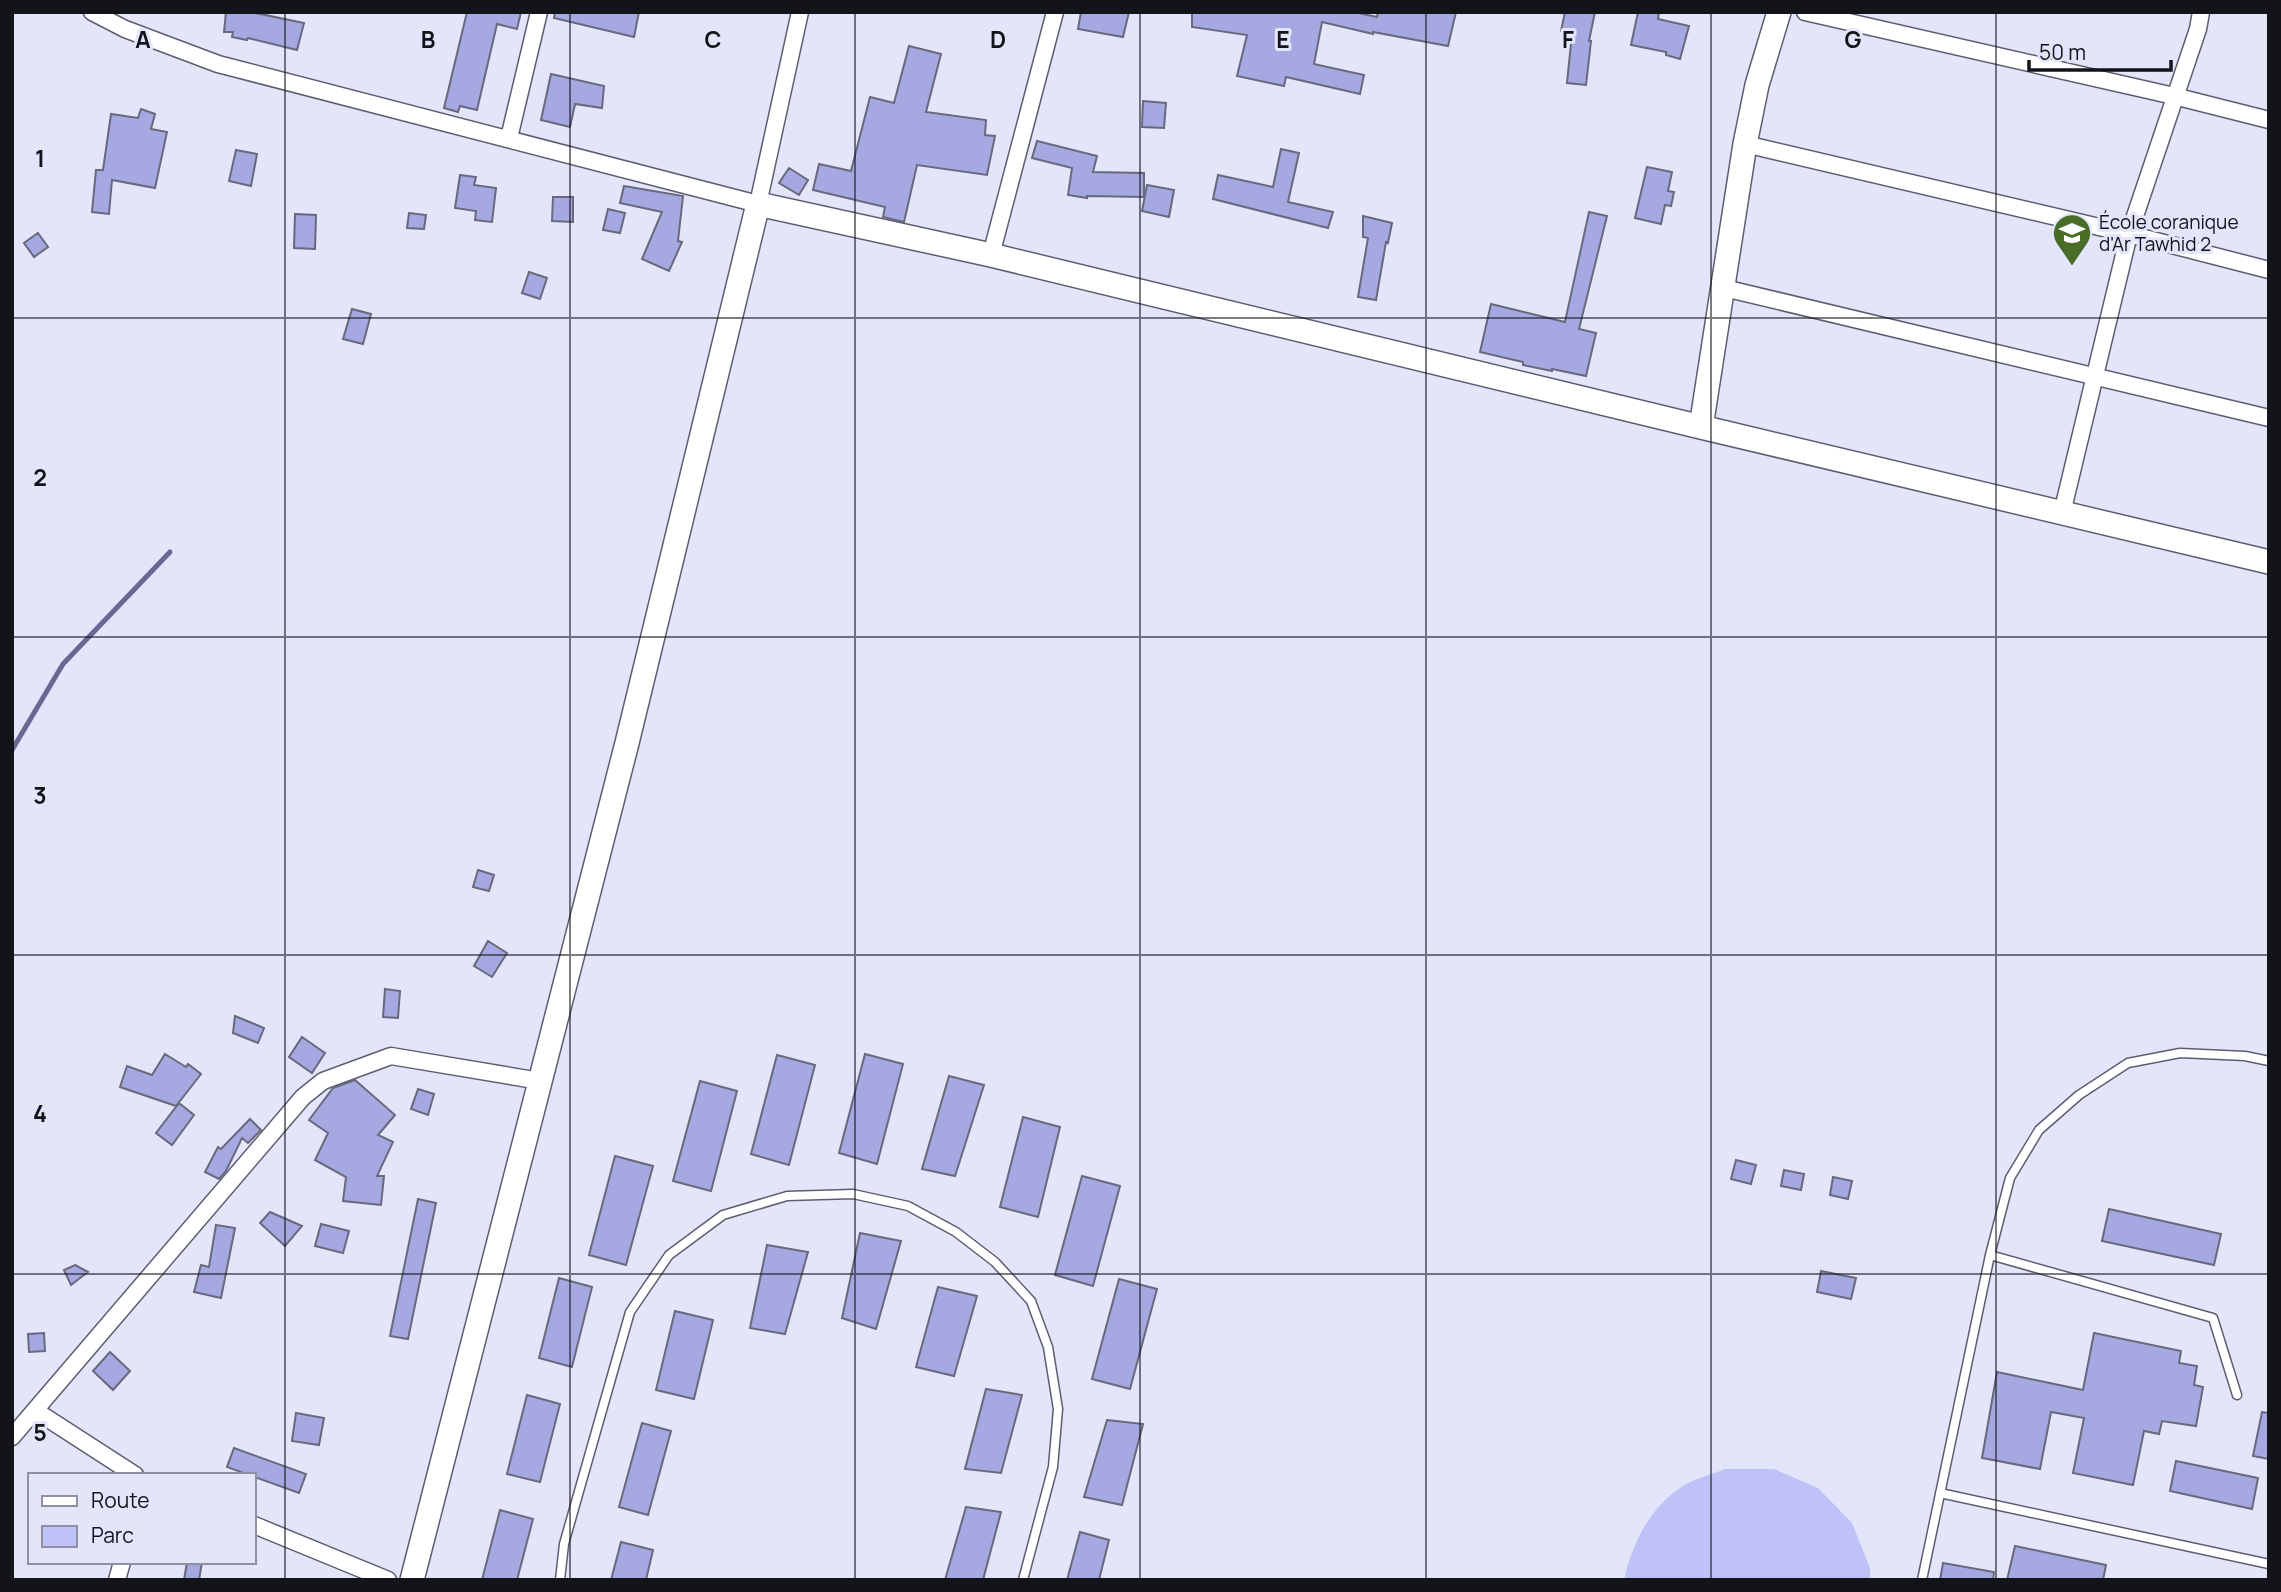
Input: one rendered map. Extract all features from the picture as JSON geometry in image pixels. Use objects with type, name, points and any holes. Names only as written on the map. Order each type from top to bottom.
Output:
[{"type":"street","points":[[92,12],[125,29],[218,64],[758,204],[991,255],[1701,428],[2269,562]]},
{"type":"street","points":[[509,138],[539,12]]},
{"type":"street","points":[[412,1580],[627,743],[758,204],[800,12]]},
{"type":"street","points":[[991,255],[1055,12]]},
{"type":"street","points":[[1701,428],[1745,144],[1757,85],[1779,12]]},
{"type":"street","points":[[1805,12],[2269,120]]},
{"type":"street","points":[[2062,513],[2129,233],[2198,29],[2201,12]]},
{"type":"street","points":[[1745,144],[2129,233],[2269,270]]},
{"type":"street","points":[[1724,288],[2269,418]]},
{"type":"street","points":[[12,1437],[303,1097],[323,1081],[391,1056],[540,1081]]},
{"type":"street","points":[[36,1411],[132,1473]]},
{"type":"street","points":[[256,1526],[388,1580]]},
{"type":"lane","points":[[1922,1580],[1990,1255],[2010,1178],[2039,1130],[2079,1095],[2128,1063],[2180,1053],[2245,1056],[2269,1061]]},
{"type":"lane","points":[[560,1580],[564,1544],[630,1312],[669,1255],[723,1215],[787,1196],[853,1194],[908,1206],[956,1232],[995,1262],[1031,1301],[1048,1348],[1058,1409],[1052,1466],[1023,1580]]},
{"type":"lane","points":[[1990,1255],[2213,1318],[2237,1395]]},
{"type":"lane","points":[[1940,1493],[2269,1564]]},
{"type":"green space","points":[[1725,1469],[1774,1469],[1818,1488],[1852,1523],[1870,1568],[1870,1580],[1624,1580],[1643,1528],[1659,1506],[1685,1485]]},
{"type":"building","points":[[226,12],[251,12],[304,23],[297,50],[248,38],[232,37],[233,32],[224,32]]},
{"type":"building","points":[[467,12],[521,12],[517,29],[497,24],[477,110],[460,106],[458,112],[444,108]]},
{"type":"building","points":[[555,12],[639,12],[634,37],[554,18]]},
{"type":"building","points":[[1081,12],[1129,12],[1123,37],[1078,29]]},
{"type":"building","points":[[1192,12],[1354,12],[1377,17],[1378,12],[1456,12],[1448,46],[1373,34],[1322,22],[1314,64],[1364,75],[1360,94],[1286,77],[1284,86],[1237,76],[1247,35],[1192,27]]},
{"type":"building","points":[[1565,12],[1595,12],[1589,41],[1586,85],[1567,83],[1572,33],[1561,31]]},
{"type":"building","points":[[1638,12],[1659,12],[1658,19],[1689,26],[1680,59],[1666,55],[1666,52],[1631,45]]},
{"type":"building","points":[[909,46],[941,54],[926,112],[986,120],[985,135],[995,136],[987,175],[917,165],[904,222],[883,217],[885,207],[813,190],[819,164],[851,171],[870,97],[894,103]]},
{"type":"building","points":[[551,74],[604,86],[602,108],[575,104],[570,127],[541,120]]},
{"type":"building","points":[[1143,101],[1166,103],[1164,128],[1142,127]]},
{"type":"building","points":[[141,109],[155,114],[151,129],[167,132],[155,188],[112,180],[109,214],[92,212],[96,170],[103,170],[111,114],[138,118]]},
{"type":"building","points":[[1037,141],[1097,156],[1093,172],[1144,173],[1144,197],[1087,198],[1068,195],[1072,168],[1032,158]]},
{"type":"building","points":[[1281,149],[1299,153],[1288,202],[1333,212],[1328,228],[1213,199],[1218,175],[1273,187]]},
{"type":"building","points":[[236,150],[257,154],[251,186],[229,181]]},
{"type":"building","points":[[1647,167],[1672,172],[1668,191],[1674,192],[1671,206],[1665,205],[1661,224],[1635,218]]},
{"type":"building","points":[[789,168],[808,180],[799,195],[779,183]]},
{"type":"building","points":[[460,175],[476,177],[474,185],[496,188],[492,222],[475,220],[476,211],[455,208]]},
{"type":"building","points":[[1147,185],[1174,190],[1169,217],[1142,211]]},
{"type":"building","points":[[624,186],[683,196],[678,241],[682,242],[669,271],[642,259],[662,212],[620,203]]},
{"type":"building","points":[[553,197],[573,197],[573,222],[552,221]]},
{"type":"building","points":[[608,209],[625,213],[620,233],[603,230]]},
{"type":"building","points":[[1589,212],[1607,216],[1579,329],[1596,333],[1586,376],[1523,365],[1523,362],[1480,352],[1491,304],[1565,322]]},
{"type":"building","points":[[409,213],[426,215],[424,229],[407,228]]},
{"type":"building","points":[[295,214],[316,215],[315,249],[294,248]]},
{"type":"building","points":[[1363,216],[1392,223],[1376,300],[1358,297],[1368,238],[1363,237]]},
{"type":"building","points":[[38,233],[48,247],[34,257],[24,243]]},
{"type":"building","points":[[529,272],[547,278],[540,299],[522,293]]},
{"type":"building","points":[[352,309],[371,314],[363,344],[343,339]]},
{"type":"building","points":[[478,870],[494,875],[489,891],[473,887]]},
{"type":"building","points":[[488,941],[507,953],[492,977],[474,966]]},
{"type":"building","points":[[385,989],[400,991],[398,1018],[383,1017]]},
{"type":"building","points":[[235,1016],[264,1028],[258,1043],[233,1033]]},
{"type":"building","points":[[302,1037],[325,1053],[312,1073],[289,1057]]},
{"type":"building","points":[[165,1054],[186,1067],[188,1064],[201,1074],[176,1106],[120,1087],[127,1066],[152,1075]]},
{"type":"building","points":[[865,1054],[903,1064],[877,1164],[839,1153]]},
{"type":"building","points":[[777,1055],[815,1065],[789,1165],[751,1154]]},
{"type":"building","points":[[949,1076],[984,1085],[955,1176],[922,1169]]},
{"type":"building","points":[[355,1080],[395,1115],[378,1135],[393,1142],[377,1176],[384,1176],[381,1205],[343,1201],[346,1177],[315,1160],[328,1133],[309,1120],[333,1088]]},
{"type":"building","points":[[700,1081],[737,1091],[711,1191],[673,1181]]},
{"type":"building","points":[[418,1089],[434,1094],[428,1115],[411,1109]]},
{"type":"building","points":[[179,1103],[194,1115],[172,1145],[156,1133]]},
{"type":"building","points":[[1023,1117],[1060,1127],[1038,1217],[1000,1207]]},
{"type":"building","points":[[250,1119],[261,1130],[248,1143],[242,1138],[226,1171],[219,1179],[205,1172],[218,1147],[221,1149]]},
{"type":"building","points":[[615,1156],[653,1166],[626,1265],[589,1255]]},
{"type":"building","points":[[1736,1160],[1756,1165],[1751,1184],[1731,1179]]},
{"type":"building","points":[[1784,1170],[1804,1174],[1801,1190],[1781,1186]]},
{"type":"building","points":[[1082,1176],[1120,1186],[1093,1286],[1055,1275]]},
{"type":"building","points":[[1833,1177],[1852,1181],[1848,1199],[1830,1195]]},
{"type":"building","points":[[418,1199],[436,1203],[408,1339],[390,1336]]},
{"type":"building","points":[[2109,1209],[2221,1234],[2214,1265],[2102,1241]]},
{"type":"building","points":[[270,1212],[302,1226],[285,1246],[260,1223]]},
{"type":"building","points":[[321,1224],[349,1231],[343,1253],[315,1246]]},
{"type":"building","points":[[216,1225],[235,1228],[221,1298],[194,1292],[201,1265],[209,1267]]},
{"type":"building","points":[[860,1233],[901,1241],[876,1329],[842,1318]]},
{"type":"building","points":[[767,1245],[808,1252],[785,1334],[750,1328]]},
{"type":"building","points":[[75,1265],[88,1272],[71,1285],[64,1270]]},
{"type":"building","points":[[1821,1271],[1856,1278],[1851,1299],[1817,1292]]},
{"type":"building","points":[[559,1278],[592,1287],[572,1367],[539,1358]]},
{"type":"building","points":[[1119,1279],[1157,1289],[1130,1389],[1092,1379]]},
{"type":"building","points":[[938,1287],[977,1296],[954,1376],[916,1367]]},
{"type":"building","points":[[675,1311],[713,1320],[694,1399],[656,1390]]},
{"type":"building","points":[[44,1333],[45,1351],[29,1352],[28,1334]]},
{"type":"building","points":[[2094,1333],[2181,1351],[2179,1363],[2197,1366],[2194,1385],[2203,1387],[2196,1426],[2162,1421],[2159,1434],[2144,1431],[2133,1485],[2073,1473],[2084,1418],[2051,1412],[2040,1469],[1982,1458],[1997,1372],[2083,1390]]},
{"type":"building","points":[[110,1352],[130,1371],[113,1390],[93,1371]]},
{"type":"building","points":[[986,1389],[1022,1395],[1001,1473],[965,1469]]},
{"type":"building","points":[[527,1395],[560,1404],[540,1482],[507,1474]]},
{"type":"building","points":[[2262,1412],[2269,1413],[2269,1459],[2253,1456]]},
{"type":"building","points":[[296,1413],[324,1418],[319,1445],[292,1441]]},
{"type":"building","points":[[1107,1420],[1143,1424],[1122,1505],[1084,1497]]},
{"type":"building","points":[[642,1423],[671,1431],[648,1515],[619,1507]]},
{"type":"building","points":[[234,1448],[306,1474],[299,1493],[256,1477],[256,1473],[244,1473],[227,1467]]},
{"type":"building","points":[[2176,1461],[2258,1478],[2252,1509],[2170,1491]]},
{"type":"building","points":[[966,1507],[1001,1512],[983,1580],[945,1580]]},
{"type":"building","points":[[500,1510],[533,1519],[517,1580],[482,1580]]},
{"type":"building","points":[[1080,1532],[1109,1540],[1099,1580],[1067,1580]]},
{"type":"building","points":[[621,1542],[653,1550],[646,1580],[611,1580]]},
{"type":"building","points":[[2015,1546],[2106,1565],[2103,1580],[2007,1580]]},
{"type":"building","points":[[1943,1563],[1994,1572],[1993,1580],[1940,1580]]},
{"type":"building","points":[[187,1564],[202,1564],[199,1580],[184,1580]]},
{"type":"waterway","points":[[12,750],[63,664],[170,552]]},
{"type":"place","name":"École coranique d'Ar Tawhid 2","points":[[2072,267]]}]
